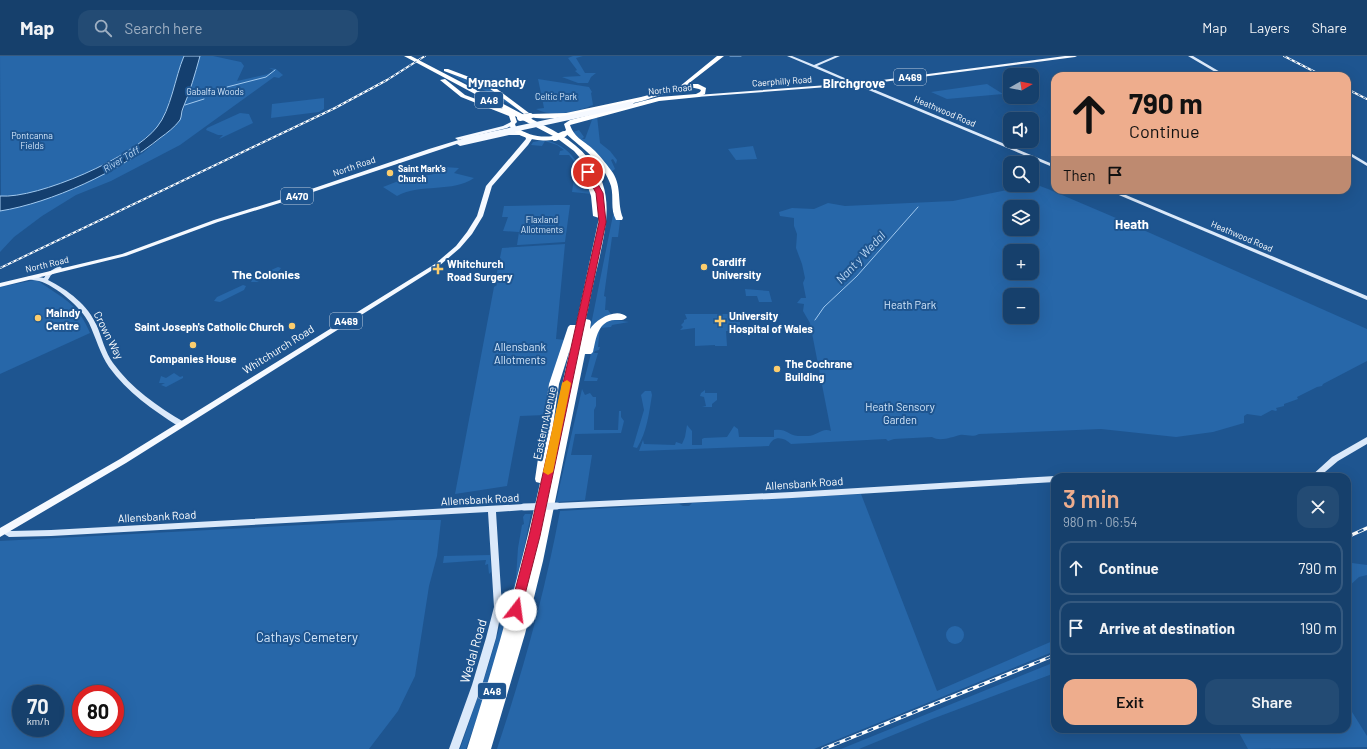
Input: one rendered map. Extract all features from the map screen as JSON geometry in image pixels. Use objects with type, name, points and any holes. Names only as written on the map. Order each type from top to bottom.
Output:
[{"type":"highway","points":[[403,56],[437,75],[463,96],[512,115],[516,121]]},
{"type":"highway","name":"A48","points":[[407,56],[542,126]]},
{"type":"highway","name":"A48","points":[[413,56],[542,126]]},
{"type":"highway","points":[[418,56],[450,72],[495,89],[526,113],[559,118],[565,124],[567,134],[589,150],[612,179],[616,211],[619,218]]},
{"type":"highway","name":"A470","points":[[679,88],[718,57],[726,56]]},
{"type":"highway","name":"A470","points":[[700,86],[696,82],[696,79],[718,57]]},
{"type":"highway","name":"North Road","points":[[642,99],[679,88],[700,86],[704,92],[697,96],[659,99]]},
{"type":"highway","points":[[551,116],[642,99]]},
{"type":"highway","points":[[567,134],[569,122],[659,99]]},
{"type":"highway","points":[[518,108],[534,114],[568,114]]},
{"type":"highway","points":[[565,124],[571,120],[608,112]]},
{"type":"highway","points":[[537,115],[516,121],[513,128],[526,135],[544,139],[562,146],[586,169],[599,193],[605,222]]},
{"type":"highway","name":"Eastern Avenue","points":[[484,749],[507,675],[529,594],[563,440],[605,222],[603,194],[593,169],[575,149],[542,126]]},
{"type":"highway","points":[[544,139],[555,138],[567,134]]},
{"type":"highway","points":[[604,167],[608,176],[613,200],[605,222]]},
{"type":"highway","points":[[534,536],[534,518],[554,384],[573,331],[596,226],[596,201],[586,169]]},
{"type":"highway","name":"Eastern Avenue","points":[[474,749],[498,674],[534,536],[605,222]]},
{"type":"highway","points":[[563,440],[568,428],[594,327],[606,318],[623,317]]},
{"type":"main road","name":"Caerphilly Road","points":[[697,96],[857,84],[1075,56]]},
{"type":"main road","name":"Caerphilly Road","points":[[700,86],[717,92],[729,93]]},
{"type":"main road","name":"North Road","points":[[630,103],[642,99]]},
{"type":"main road","name":"North Road","points":[[0,284],[131,252],[216,221],[430,149],[630,103],[659,99]]},
{"type":"main road","points":[[411,155],[443,141],[505,127],[516,121]]},
{"type":"main road","points":[[411,155],[509,133],[526,135],[529,139],[526,144]]},
{"type":"main road","name":"Whitchurch Road","points":[[2,532],[179,426],[437,265],[470,233],[480,216],[488,186],[526,144],[544,139]]},
{"type":"main road","name":"North Road","points":[[0,284],[60,269]]},
{"type":"street","name":"Heathwood Road","points":[[789,56],[1051,165]]},
{"type":"street","points":[[814,66],[838,56]]},
{"type":"street","points":[[1190,56],[1218,72]]},
{"type":"street","points":[[1351,155],[1367,165]]},
{"type":"street","name":"Heathwood Road","points":[[1120,194],[1367,298]]},
{"type":"street","points":[[48,283],[51,277],[60,269]]},
{"type":"street","points":[[48,283],[51,272]]},
{"type":"street","name":"Crown Way","points":[[28,278],[39,278],[75,301],[85,311],[103,352],[112,366],[124,379],[165,414],[168,421],[179,426]]},
{"type":"street","points":[[1318,473],[1335,458],[1367,440]]},
{"type":"street","name":"Allensbank Road","points":[[2,532],[8,534],[51,533],[524,507],[792,495],[1051,479]]},
{"type":"street","name":"Wedal Road","points":[[454,749],[477,685],[491,638],[498,607],[492,509]]},
{"type":"green space","name":"Pontcanna Fields","points":[[0,56],[184,56],[167,108],[159,125],[139,143],[109,162],[55,186],[18,195],[1,196]]},
{"type":"green space","name":"Gabalfa Woods","points":[[200,56],[213,56],[241,62],[244,66],[237,81],[268,74],[274,70],[269,68],[276,69],[283,75],[279,78],[274,77],[180,145],[111,181],[76,195],[42,216],[14,237],[0,252],[0,211],[24,206],[88,182],[143,153],[176,125],[181,118]]},
{"type":"green space","points":[[573,56],[583,56],[576,58],[585,73],[596,73],[591,77],[588,83],[578,83],[562,77],[581,76],[575,71],[577,70],[568,58]]},
{"type":"green space","points":[[448,73],[490,88],[516,108],[475,85],[468,84]]},
{"type":"green space","name":"Celtic Park","points":[[538,79],[589,87],[592,92],[593,105],[573,111],[554,114],[536,109],[544,108]]},
{"type":"green space","points":[[987,84],[1003,94],[947,99],[931,92]]},
{"type":"green space","points":[[324,98],[324,109],[319,112],[271,118],[272,104]]},
{"type":"green space","points":[[240,113],[249,114],[253,123],[219,139],[223,135],[218,135],[206,130],[207,128]]},
{"type":"green space","points":[[597,116],[600,143],[610,151],[617,160],[616,164],[613,159],[611,160],[615,169],[611,172],[573,132],[579,130],[584,137],[582,139],[585,139],[593,117]]},
{"type":"green space","points":[[543,140],[553,142],[569,152],[585,176],[592,194],[572,192],[576,164],[569,155],[559,155],[560,151],[564,150],[557,145],[545,141],[542,146],[531,145],[533,142]]},
{"type":"green space","points":[[753,146],[757,159],[736,160],[728,149]]},
{"type":"green space","points":[[444,167],[459,168],[454,173],[474,178],[466,183],[447,187],[416,190],[397,196],[383,187],[401,180],[445,172]]},
{"type":"green space","name":"Heath Park","points":[[1040,186],[1051,190],[1051,194],[1060,194],[1123,221],[1125,226],[1122,228],[1126,231],[1141,229],[1367,329],[1367,361],[1323,384],[1322,386],[1297,397],[1298,399],[1276,408],[1276,411],[1272,410],[1261,416],[1247,414],[1244,416],[1244,423],[1213,432],[1176,437],[1101,429],[979,434],[971,436],[960,435],[942,439],[932,437],[894,439],[888,441],[886,439],[791,444],[779,438],[773,440],[769,446],[639,451],[643,440],[644,444],[675,445],[676,442],[682,444],[687,425],[692,431],[692,445],[702,445],[702,439],[704,438],[727,437],[734,426],[738,429],[739,437],[774,437],[774,430],[784,431],[798,436],[811,436],[825,430],[831,431],[810,323],[803,311],[804,304],[797,303],[801,298],[806,298],[803,283],[805,278],[796,248],[797,234],[794,226],[794,218],[780,216],[779,212],[792,208],[814,209],[828,203],[845,206],[953,201],[1003,191],[1003,192],[1039,192]]},
{"type":"green space","name":"Flaxland Allotments","points":[[570,205],[565,242],[517,245],[519,232],[503,231],[508,217],[502,217],[504,206]]},
{"type":"green space","points":[[613,215],[616,215],[620,221],[618,237],[612,237],[604,296],[606,297],[605,310],[608,310],[611,314],[598,321],[593,326],[583,365]]},
{"type":"green space","name":"Allensbank Allotments","points":[[565,244],[556,339],[565,340],[546,415],[520,416],[507,486],[455,494],[494,287],[497,285],[495,282],[502,248]]},
{"type":"green space","points":[[278,267],[281,268],[279,271],[257,282],[251,282],[253,278]]},
{"type":"green space","name":"Maindy Centre","points":[[35,280],[34,281],[37,280],[68,302],[80,314],[90,333],[0,374],[0,287]]},
{"type":"green space","points":[[243,285],[246,286],[244,290],[220,302],[214,301],[217,297]]},
{"type":"green space","points":[[745,289],[769,291],[772,302],[759,302],[757,296],[746,296]]},
{"type":"green space","points":[[685,314],[740,314],[740,331],[726,331],[727,346],[695,346],[695,328],[680,330],[683,327],[681,325],[684,320],[687,319]]},
{"type":"green space","points":[[615,320],[629,322],[612,325],[611,327],[600,328],[598,347],[600,347],[599,350],[595,351],[594,353],[598,353],[591,377],[598,378],[597,381],[584,381],[597,330],[607,321]]},
{"type":"green space","points":[[174,373],[180,377],[183,376],[183,378],[166,387],[161,385],[165,383],[159,383],[161,376],[166,378]]},
{"type":"green space","points":[[582,389],[585,395],[590,393],[593,397],[596,397],[596,406],[594,410],[594,430],[618,430],[619,411],[621,411],[621,417],[624,421],[621,433],[575,434],[571,455],[592,455],[585,500],[556,502]]},
{"type":"green space","points":[[705,390],[705,393],[717,393],[717,400],[712,404],[712,407],[702,407],[706,406],[704,397],[700,396]]},
{"type":"green space","points":[[645,391],[651,391],[652,395],[649,415],[637,448],[633,447],[644,410],[641,395]]},
{"type":"green space","points":[[861,494],[937,691],[1051,642],[1051,653],[814,749],[497,749],[533,631],[560,511],[679,504],[689,506],[692,503]]},
{"type":"green space","points":[[525,514],[531,514],[515,592],[485,695],[466,749],[460,749],[488,667],[502,619],[501,606],[506,602],[506,599],[511,597],[516,578],[518,548],[522,525],[524,524],[523,517]]},
{"type":"green space","name":"Cathays Cemetery","points":[[398,520],[441,520],[437,556],[429,586],[415,676],[398,711],[369,749],[0,749],[0,541]]},
{"type":"green space","points":[[490,555],[491,572],[489,574],[488,564],[485,565],[486,560],[443,563],[444,556]]},
{"type":"green space","points":[[1351,562],[1367,565],[1367,575],[1359,577],[1351,584]]},
{"type":"green space","points":[[955,626],[961,629],[964,635],[961,641],[955,644],[949,641],[946,635],[949,629]]},
{"type":"green space","points":[[1051,664],[1051,674],[932,719],[859,749],[841,749]]},
{"type":"green space","points":[[1351,710],[1367,736],[1367,747],[1248,749],[1239,733],[1351,733]]},
{"type":"water","name":"River Taff","points":[[184,56],[200,56],[182,110],[181,118],[171,130],[125,162],[84,184],[41,201],[0,211],[0,196],[17,195],[37,191],[84,174],[128,151],[145,139],[157,127],[166,112]]},
{"type":"waterway","points":[[730,56],[741,56]]},
{"type":"waterway","points":[[216,95],[227,87],[266,77],[275,70]]},
{"type":"waterway","points":[[185,105],[204,99]]},
{"type":"waterway","name":"Nant y Wedal","points":[[815,320],[824,307],[857,276],[918,207]]},
{"type":"railway","points":[[0,268],[335,108],[387,80],[425,56]]},
{"type":"railway","points":[[1284,56],[1315,72]]},
{"type":"railway","points":[[1351,91],[1367,99]]},
{"type":"railway","points":[[1351,535],[1367,528]]},
{"type":"railway","points":[[823,749],[1051,657]]},
{"type":"slow traffic","points":[[548,472],[567,383]]},
{"type":"place","name":"Saint Mark's Church","points":[[390,173]]},
{"type":"place","name":"Cardiff University","points":[[704,267]]},
{"type":"place","name":"Whitchurch Road Surgery","points":[[438,269]]},
{"type":"place","name":"Maindy Centre","points":[[38,318]]},
{"type":"place","name":"University Hospital of Wales","points":[[720,321]]},
{"type":"place","name":"Saint Joseph's Catholic Church","points":[[292,326]]},
{"type":"place","name":"Companies House","points":[[193,345]]},
{"type":"place","name":"The Cochrane Building","points":[[777,369]]},
{"type":"district","name":"Mynachdy","points":[[497,82]]},
{"type":"district","name":"Birchgrove","points":[[854,83]]},
{"type":"district","name":"Heath","points":[[1132,224]]},
{"type":"district","name":"The Colonies","points":[[266,274]]},
{"type":"route","points":[[516,610],[534,536],[602,222],[599,193],[596,183],[588,172]]},
{"type":"park label","name":"Heath Sensory Garden","points":[[900,412]]}]
